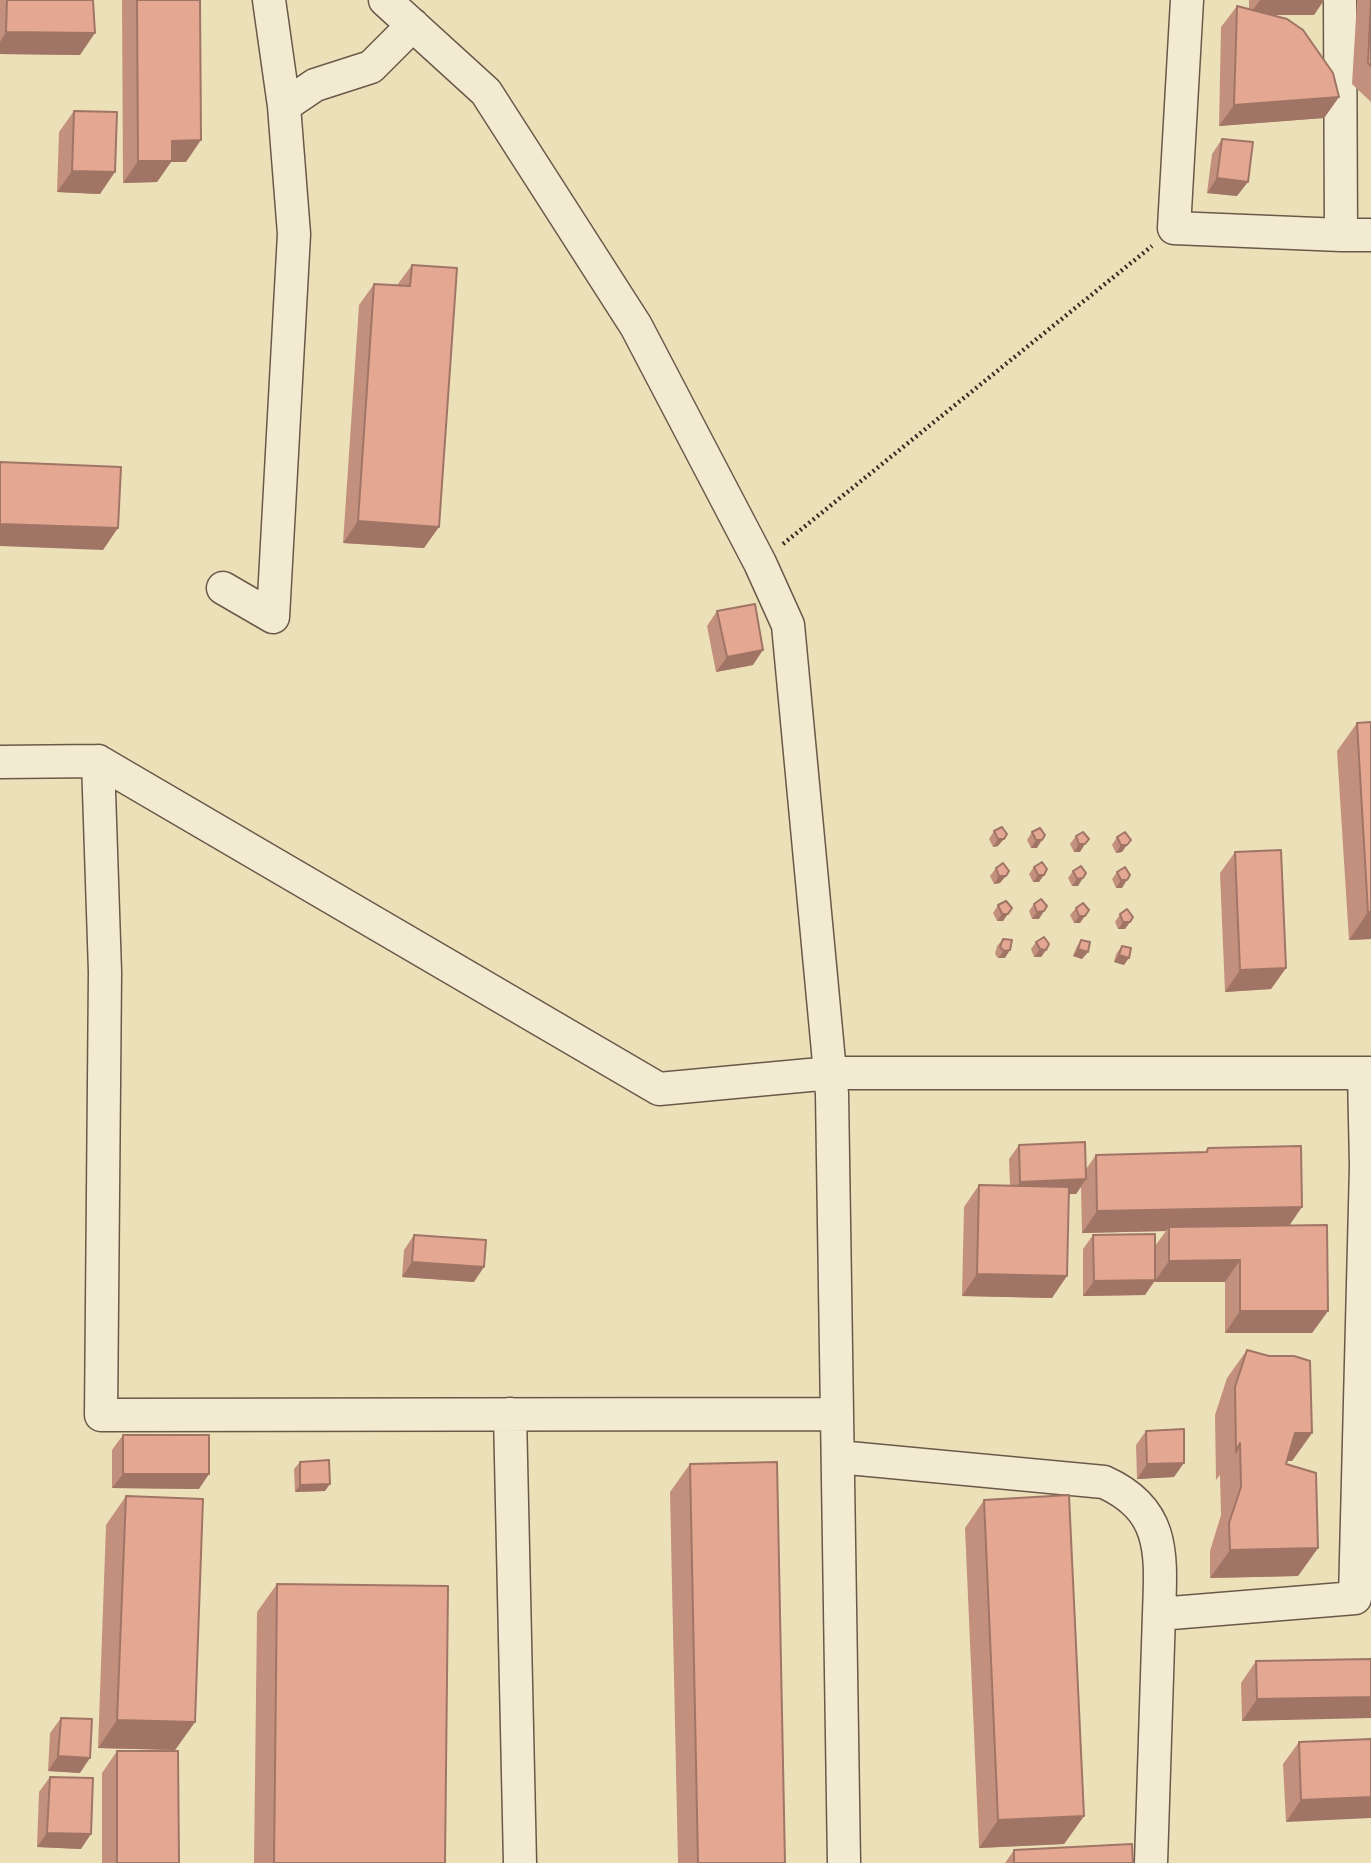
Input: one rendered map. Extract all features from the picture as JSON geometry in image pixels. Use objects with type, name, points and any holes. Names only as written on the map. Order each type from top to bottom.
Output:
[{"type":"street","points":[[223,588],[273,617],[294,234],[284,106],[269,0]]},
{"type":"street","points":[[385,0],[486,92],[509,127],[636,326],[760,563],[788,625],[831,1083],[844,1863]]},
{"type":"street","points":[[1187,0],[1174,228],[1356,235],[1340,0]]},
{"type":"street","points":[[284,106],[315,85],[371,67],[414,26]]},
{"type":"street","points":[[98,761],[105,972],[101,1415],[838,1414]]},
{"type":"street","points":[[0,762],[98,761],[659,1089],[831,1083],[1367,1073],[1363,1595],[1159,1614]]},
{"type":"street","points":[[510,1414],[520,1863]]},
{"type":"street","points":[[838,1457],[1104,1482],[1120,1489],[1146,1513],[1154,1529],[1161,1562],[1151,1863]]},
{"type":"path","points":[[760,563],[1174,228]]},
{"type":"building","points":[[7,0],[93,0],[95,33],[6,32]]},
{"type":"building","points":[[137,0],[200,0],[201,140],[172,141],[172,161],[138,161]]},
{"type":"building","points":[[1371,0],[1371,66],[1368,63]]},
{"type":"building","points":[[1237,6],[1287,19],[1303,30],[1333,73],[1339,97],[1234,105]]},
{"type":"building","points":[[74,111],[117,112],[115,172],[72,171]]},
{"type":"building","points":[[1222,139],[1253,142],[1248,182],[1217,178]]},
{"type":"building","points":[[412,265],[457,268],[439,527],[358,521],[374,284],[410,286]]},
{"type":"building","points":[[0,462],[121,467],[118,528],[0,524]]},
{"type":"building","points":[[755,604],[763,650],[727,657],[717,611]]},
{"type":"building","points":[[1371,722],[1371,912],[1368,912],[1357,723]]},
{"type":"building","points":[[1002,827],[1007,834],[1004,839],[998,839],[994,831]]},
{"type":"building","points":[[1040,828],[1045,835],[1042,840],[1036,840],[1032,832]]},
{"type":"building","points":[[1083,832],[1089,839],[1085,844],[1079,844],[1076,836]]},
{"type":"building","points":[[1125,832],[1131,840],[1127,845],[1121,845],[1117,837]]},
{"type":"building","points":[[1281,850],[1286,968],[1240,970],[1235,852]]},
{"type":"building","points":[[1042,862],[1047,869],[1044,875],[1038,875],[1034,867]]},
{"type":"building","points":[[1003,863],[1009,871],[1006,876],[999,876],[996,868]]},
{"type":"building","points":[[1081,866],[1086,873],[1083,878],[1077,879],[1073,871]]},
{"type":"building","points":[[1125,867],[1130,875],[1127,880],[1121,880],[1117,872]]},
{"type":"building","points":[[1041,899],[1047,906],[1044,911],[1037,912],[1034,904]]},
{"type":"building","points":[[1006,901],[1012,908],[1008,914],[1002,914],[998,905]]},
{"type":"building","points":[[1083,903],[1089,910],[1085,916],[1079,916],[1076,908]]},
{"type":"building","points":[[1127,909],[1133,917],[1130,922],[1123,922],[1120,914]]},
{"type":"building","points":[[1044,937],[1049,944],[1046,950],[1040,949],[1036,942]]},
{"type":"building","points":[[1003,939],[1012,940],[1010,950],[1004,951],[1000,947]]},
{"type":"building","points":[[1081,940],[1090,942],[1088,952],[1078,949]]},
{"type":"building","points":[[1122,946],[1131,948],[1129,958],[1119,955]]},
{"type":"building","points":[[1085,1142],[1086,1179],[1020,1182],[1019,1145]]},
{"type":"building","points":[[1301,1146],[1302,1207],[1097,1211],[1096,1155]]},
{"type":"building","points":[[979,1185],[1069,1187],[1067,1276],[977,1274]]},
{"type":"building","points":[[1327,1225],[1328,1311],[1240,1311],[1240,1260],[1169,1261],[1169,1227]]},
{"type":"building","points":[[1155,1234],[1155,1280],[1094,1281],[1093,1235]]},
{"type":"building","points":[[414,1235],[486,1240],[484,1267],[412,1262]]},
{"type":"building","points":[[1247,1350],[1269,1356],[1294,1356],[1310,1361],[1312,1433],[1295,1433],[1286,1464],[1316,1473],[1318,1548],[1230,1550],[1229,1523],[1241,1487],[1240,1443],[1236,1452],[1235,1387]]},
{"type":"building","points":[[1184,1429],[1184,1463],[1147,1464],[1146,1431]]},
{"type":"building","points":[[123,1435],[209,1435],[209,1474],[123,1474]]},
{"type":"building","points":[[329,1460],[330,1484],[300,1485],[300,1462]]},
{"type":"building","points":[[777,1462],[785,1863],[698,1863],[690,1464]]},
{"type":"building","points":[[1069,1495],[1084,1816],[998,1820],[984,1500]]},
{"type":"building","points":[[126,1496],[203,1499],[195,1722],[117,1720]]},
{"type":"building","points":[[277,1584],[448,1586],[445,1863],[274,1863]]},
{"type":"building","points":[[1371,1659],[1371,1697],[1257,1699],[1256,1661]]},
{"type":"building","points":[[61,1718],[92,1719],[90,1758],[58,1756]]},
{"type":"building","points":[[1371,1739],[1371,1797],[1301,1800],[1299,1742]]},
{"type":"building","points":[[117,1751],[178,1751],[179,1863],[117,1863]]},
{"type":"building","points":[[50,1777],[93,1778],[91,1834],[47,1833]]},
{"type":"building","points":[[1132,1844],[1133,1863],[1014,1863],[1014,1850]]}]
